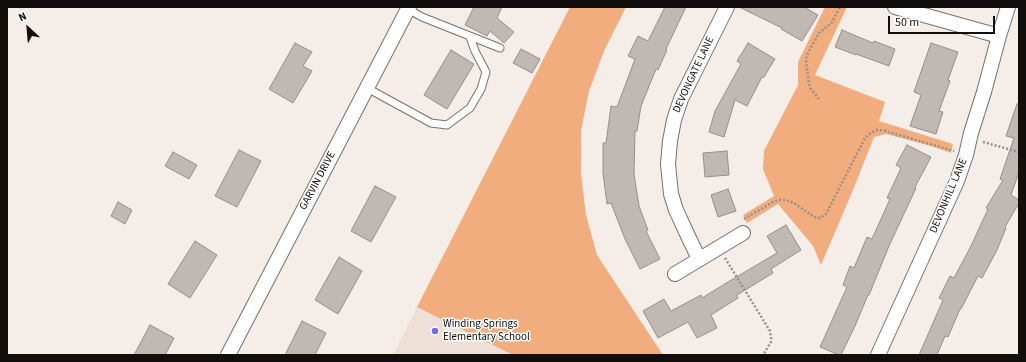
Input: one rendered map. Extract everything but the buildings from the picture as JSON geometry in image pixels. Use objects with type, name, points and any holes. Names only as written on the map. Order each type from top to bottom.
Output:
[{"type":"street","name":"DEVONGATE LANE","points":[[699,259],[676,210],[671,194],[668,164],[670,141],[674,120],[681,98],[727,7]]},
{"type":"street","points":[[895,7],[999,36]]},
{"type":"street","name":"DEVONHILL LANE","points":[[878,355],[957,181],[966,155],[1008,7]]},
{"type":"street","name":"GARVIN DRIVE","points":[[228,355],[409,8]]},
{"type":"street","points":[[675,274],[699,259],[743,226]]},
{"type":"lane","points":[[409,8],[422,17],[500,48]]},
{"type":"lane","points":[[367,88],[431,123],[447,125],[470,108],[481,89],[486,72],[470,37]]},
{"type":"path","points":[[819,100],[809,84],[806,61],[807,55],[819,33],[829,26],[840,7]]},
{"type":"path","points":[[743,226],[773,202],[780,200],[786,200],[794,203],[814,217],[820,218],[826,214],[865,138],[877,130],[955,151]]},
{"type":"path","points":[[983,142],[1019,152]]},
{"type":"path","points":[[724,255],[770,331],[771,342],[763,355]]},
{"type":"shaded area","points":[[570,7],[626,7],[604,51],[589,91],[581,131],[581,174],[586,215],[597,255],[663,355],[513,355],[417,307]]},
{"type":"shaded area","points":[[825,7],[847,7],[815,75],[885,102],[879,121],[953,144],[951,153],[886,134],[874,137],[821,265],[813,246],[778,204],[747,223],[743,215],[774,196],[763,169],[764,151],[798,85],[798,62]]},
{"type":"shaded area","name":"Winding Springs Elementary School","points":[[417,307],[513,355],[393,355]]},
{"type":"place","name":"Winding Springs Elementary School","points":[[435,331]]}]
